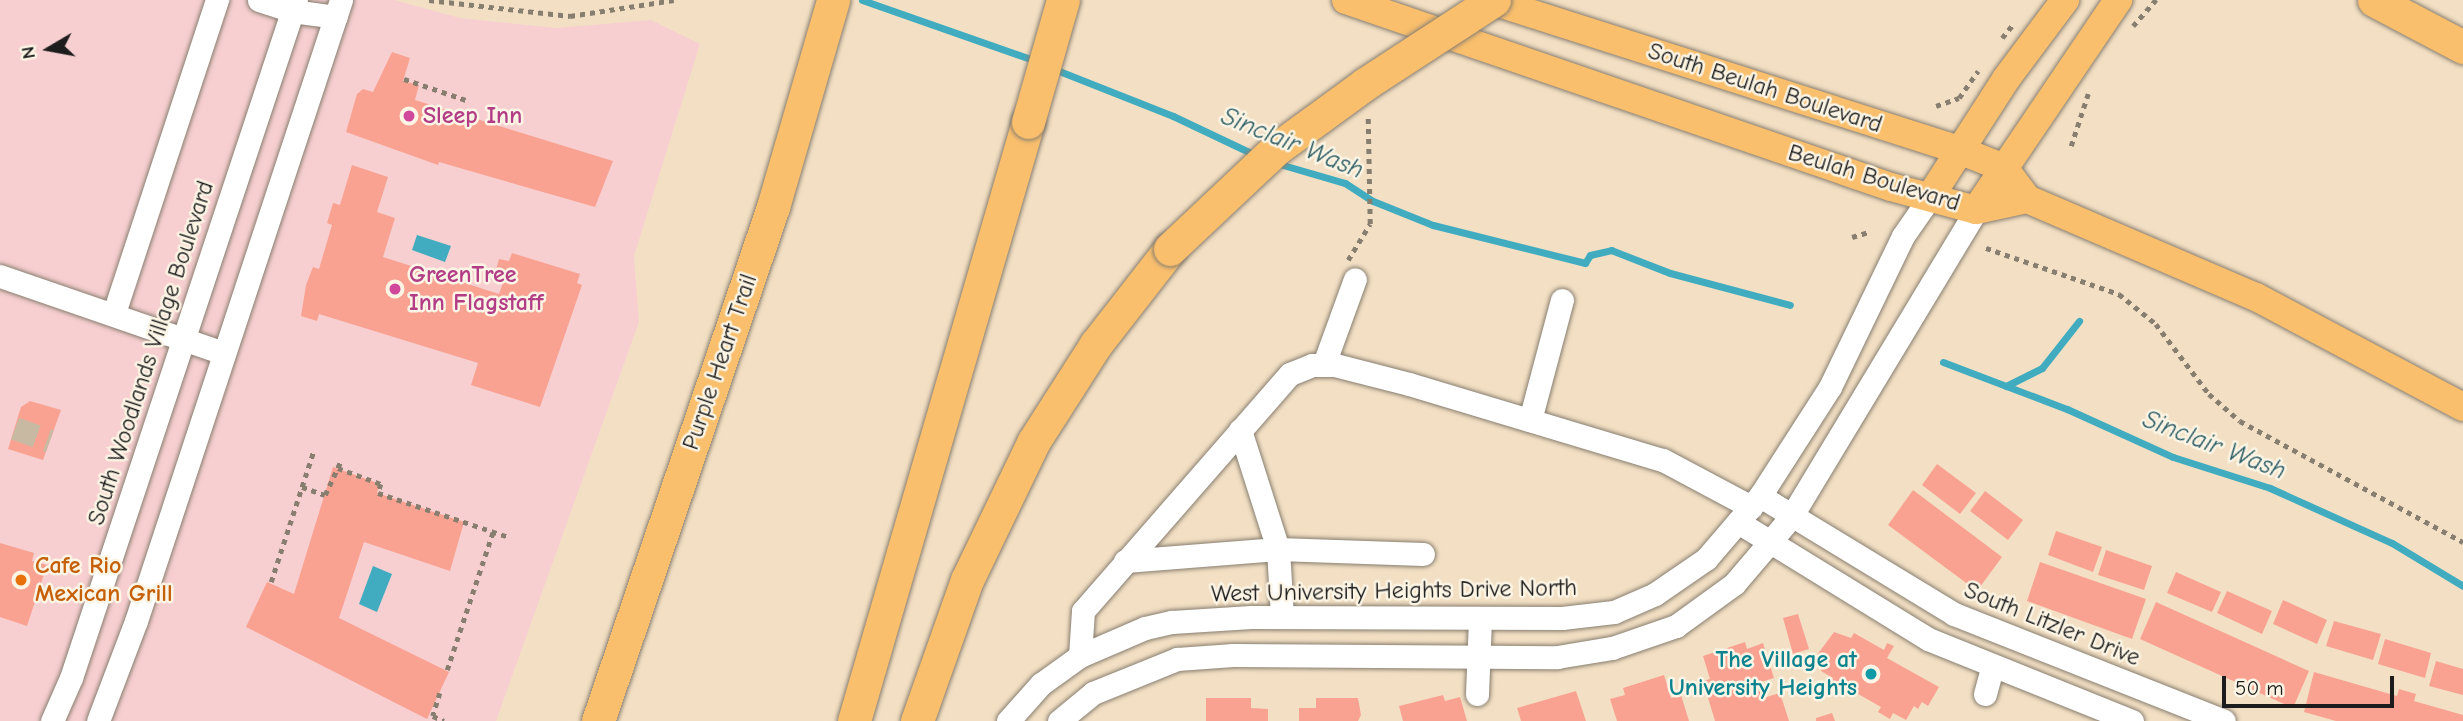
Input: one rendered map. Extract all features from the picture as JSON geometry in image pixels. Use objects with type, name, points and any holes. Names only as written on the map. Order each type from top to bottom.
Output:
[{"type":"highway","name":"Purple Heart Trail","points":[[598,721],[774,207],[833,0]]},
{"type":"highway","points":[[854,721],[1063,0]]},
{"type":"highway","points":[[917,721],[967,580],[1034,441],[1096,344],[1170,249],[1276,149],[1365,84],[1494,0]]},
{"type":"highway","points":[[2374,0],[2463,47]]},
{"type":"main road","name":"Beulah Boulevard","points":[[1346,0],[1930,197],[1976,210],[2027,199]]},
{"type":"main road","name":"South Beulah Boulevard","points":[[1489,0],[1959,150],[2004,168]]},
{"type":"main road","points":[[1930,197],[1959,150],[2065,0]]},
{"type":"main road","points":[[1976,210],[2118,0]]},
{"type":"main road","points":[[2004,168],[2027,199],[2256,297],[2463,407]]},
{"type":"street","points":[[114,313],[216,0]]},
{"type":"street","points":[[98,721],[136,621],[339,8],[294,6],[259,0]]},
{"type":"street","name":"South Woodlands Village Boulevard","points":[[52,721],[71,678],[294,6]]},
{"type":"street","name":"West University Heights Drive North","points":[[1008,721],[1041,684],[1080,656],[1146,628],[1172,622],[1282,617],[1563,618],[1614,612],[1655,594],[1706,559],[1750,508],[1830,387],[1903,236],[1930,197]]},
{"type":"street","points":[[1059,721],[1093,693],[1177,659],[1233,655],[1557,657],[1612,648],[1676,626],[1734,584],[1791,517],[1976,210]]},
{"type":"street","points":[[0,276],[114,313],[223,353]]},
{"type":"street","points":[[1324,364],[1355,279]]},
{"type":"street","points":[[1530,420],[1562,300]]},
{"type":"street","points":[[1080,656],[1083,611],[1290,374],[1324,364],[1530,420],[1663,460],[1750,508],[1769,544],[1928,639],[2132,721]]},
{"type":"street","points":[[1240,430],[1278,549],[1282,617]]},
{"type":"street","name":"South Litzler Drive","points":[[1750,508],[1791,517],[1966,620],[2224,721]]},
{"type":"street","points":[[1125,561],[1278,549],[1423,554]]},
{"type":"street","points":[[1477,694],[1480,618]]},
{"type":"street","points":[[1986,694],[1993,667]]},
{"type":"path","points":[[429,0],[570,16],[674,0]]},
{"type":"path","points":[[2126,35],[2156,0]]},
{"type":"path","points":[[404,79],[469,102]]},
{"type":"path","points":[[2071,146],[2089,91]]},
{"type":"path","points":[[1355,279],[1347,266],[1351,249],[1370,224],[1371,183],[1366,164],[1368,110]]},
{"type":"path","points":[[1852,237],[1868,232]]},
{"type":"path","points":[[1986,248],[2119,294],[2156,324],[2209,394],[2239,421],[2463,542]]},
{"type":"path","points":[[271,582],[313,453]]},
{"type":"path","points":[[302,487],[325,495],[341,460]]},
{"type":"path","points":[[338,468],[380,483]]},
{"type":"path","points":[[383,474],[378,493],[509,537]]},
{"type":"path","points":[[447,670],[493,532]]},
{"type":"path","points":[[440,693],[433,716],[444,721]]},
{"type":"shaded area","points":[[0,0],[394,0],[460,18],[556,28],[651,20],[700,44],[634,256],[639,322],[496,721],[0,721]]},
{"type":"water","points":[[417,235],[451,246],[445,262],[412,250]]},
{"type":"water","points":[[373,566],[392,574],[377,612],[359,604]]},
{"type":"building","name":"Sleep Inn","points":[[392,52],[410,58],[403,81],[419,85],[415,100],[613,161],[595,207],[439,162],[438,165],[346,132],[357,94],[363,89],[373,92]]},
{"type":"building","name":"GreenTree Inn Flagstaff","points":[[352,165],[388,177],[377,212],[395,218],[383,257],[499,294],[505,277],[495,274],[499,259],[509,261],[512,253],[580,274],[577,283],[582,285],[540,407],[471,385],[478,363],[319,314],[317,321],[301,316],[306,285],[313,267],[319,269],[332,225],[327,223],[333,203],[340,205]]},
{"type":"building","points":[[30,401],[61,410],[43,460],[8,449],[21,407]]},
{"type":"building","points":[[1937,464],[1976,493],[1960,514],[1922,485]]},
{"type":"building","points":[[333,467],[380,484],[377,493],[464,522],[450,571],[364,542],[339,618],[449,672],[427,719],[246,627],[267,582],[294,594]]},
{"type":"building","points":[[1913,490],[2002,557],[1977,591],[1888,525]]},
{"type":"building","points":[[1985,491],[2023,520],[2008,540],[1970,511]]},
{"type":"building","points":[[2056,531],[2102,547],[2093,572],[2048,555]]},
{"type":"building","name":"Cafe Rio Mexican Grill","points":[[0,543],[34,553],[32,561],[47,565],[27,626],[0,617]]},
{"type":"building","points":[[2106,550],[2152,566],[2144,590],[2098,575]]},
{"type":"building","points":[[2040,562],[2146,599],[2132,639],[2027,601]]},
{"type":"building","points":[[2176,572],[2221,592],[2212,612],[2167,593]]},
{"type":"building","points":[[2227,591],[2272,611],[2262,634],[2217,613]]},
{"type":"building","points":[[2283,600],[2327,620],[2317,644],[2273,624]]},
{"type":"building","points":[[2156,602],[2309,671],[2293,708],[2140,639]]},
{"type":"building","points":[[1798,614],[1809,649],[1793,654],[1783,618]]},
{"type":"building","points":[[2334,621],[2381,634],[2373,660],[2326,646]]},
{"type":"building","name":"The Village at University Heights","points":[[1834,632],[1851,638],[1854,633],[1884,650],[1887,643],[1894,646],[1887,658],[1939,687],[1928,706],[1922,702],[1918,709],[1914,706],[1906,720],[1893,713],[1890,719],[1878,712],[1881,707],[1844,686],[1841,690],[1830,684],[1833,678],[1821,671],[1826,661],[1817,655]]},
{"type":"building","points":[[2385,639],[2431,653],[2425,678],[2378,664]]},
{"type":"building","name":"The Village at University Heights","points":[[1745,642],[1747,649],[1763,643],[1774,678],[1758,683],[1763,698],[1780,693],[1789,721],[1715,721],[1703,681],[1710,679],[1703,656]]},
{"type":"building","points":[[2436,661],[2463,669],[2463,695],[2429,686]]},
{"type":"building","points":[[2314,672],[2397,696],[2399,689],[2416,694],[2414,701],[2463,715],[2463,721],[2336,721],[2304,712]]},
{"type":"building","name":"The Village at University Heights","points":[[1664,675],[1671,698],[1681,695],[1689,721],[1617,721],[1610,699],[1625,695],[1623,688]]},
{"type":"building","points":[[1576,691],[1586,721],[1521,721],[1517,708]]},
{"type":"building","points":[[1443,695],[1445,701],[1460,697],[1467,721],[1403,721],[1399,706]]},
{"type":"building","points":[[1206,698],[1251,698],[1251,708],[1268,709],[1268,721],[1206,721]]},
{"type":"building","points":[[1316,698],[1358,698],[1361,715],[1358,721],[1299,721],[1299,708],[1316,708]]},
{"type":"building","points":[[1832,713],[1835,721],[1816,721],[1816,718]]},
{"type":"waterway","name":"Sinclair Wash","points":[[862,0],[1036,61]]},
{"type":"waterway","name":"Sinclair Wash","points":[[1054,69],[1173,116],[1255,155]]},
{"type":"waterway","name":"Sinclair Wash","points":[[1276,163],[1345,183],[1373,201],[1433,225],[1585,263],[1590,255],[1611,250],[1670,273],[1790,305]]},
{"type":"waterway","points":[[2006,386],[2042,368],[2079,321]]},
{"type":"waterway","name":"Sinclair Wash","points":[[1943,362],[2067,409],[2173,457],[2270,488],[2392,543],[2463,586]]},
{"type":"tunnel","points":[[15,428],[50,441]]},
{"type":"place","name":"Sleep Inn","points":[[409,116]]},
{"type":"place","name":"GreenTree Inn Flagstaff","points":[[395,289]]},
{"type":"place","name":"Cafe Rio Mexican Grill","points":[[21,580]]},
{"type":"place","name":"The Village at University Heights","points":[[1871,674]]}]
